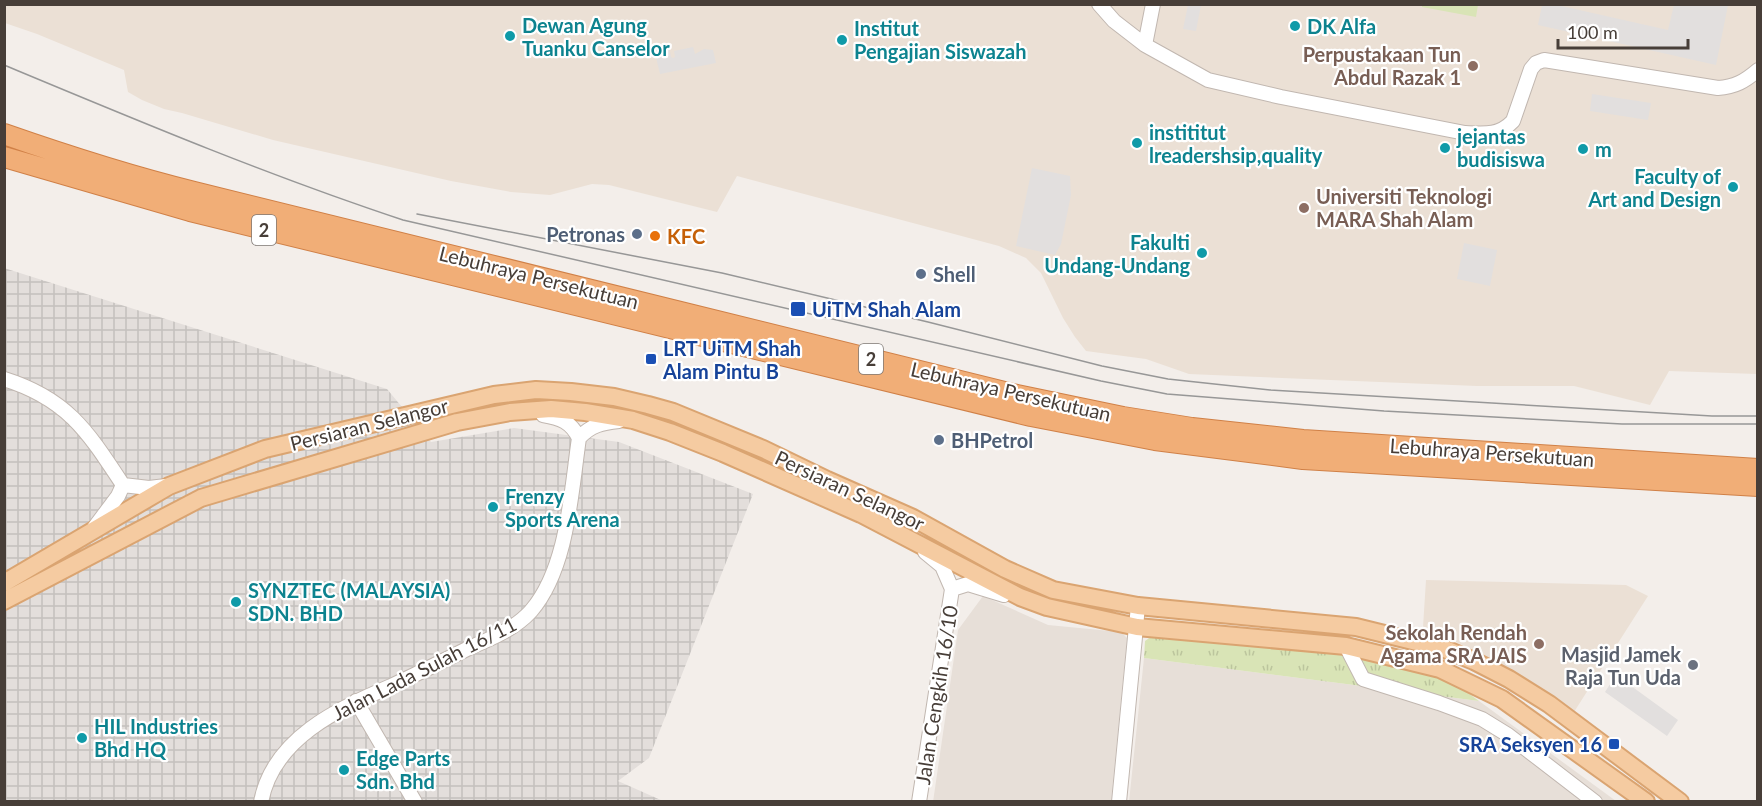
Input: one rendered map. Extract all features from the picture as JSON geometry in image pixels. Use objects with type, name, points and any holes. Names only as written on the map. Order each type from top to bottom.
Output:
[{"type":"highway","name":"Lebuhraya Persekutuan","points":[[4,134],[142,179],[259,209],[1005,392],[1123,417],[1192,428],[1303,440],[1758,468]]},
{"type":"highway","name":"Lebuhraya Persekutuan","points":[[4,157],[190,212],[1031,416],[1155,440],[1303,459],[1758,486]]},
{"type":"main road","name":"Persiaran Selangor","points":[[4,583],[169,486],[266,449],[494,395],[536,390],[614,397],[673,412],[764,449],[913,518],[1031,582],[1063,593],[1138,606],[1356,627],[1445,649],[1492,670],[1549,704],[1680,801]]},
{"type":"main road","name":"Persiaran Selangor","points":[[4,601],[201,498],[457,422],[510,412],[551,409],[585,412],[633,420],[729,455],[861,514],[1020,597],[1047,607],[1137,627],[1346,645],[1440,669],[1502,699],[1646,801]]},
{"type":"street","points":[[1099,4],[1114,21],[1145,45],[1208,80],[1281,97],[1465,133],[1494,134],[1508,127],[1513,121],[1532,69],[1536,63],[1544,60],[1718,88],[1732,87],[1744,81],[1758,69]]},
{"type":"street","points":[[1145,45],[1153,4]]},
{"type":"street","points":[[4,379],[49,397],[68,412],[91,438],[123,485],[149,488],[169,486]]},
{"type":"street","points":[[510,412],[559,418],[570,423],[579,438],[587,429],[598,424],[633,420]]},
{"type":"street","name":"Jalan Lada Sulah 16/11","points":[[261,801],[262,793],[274,769],[291,745],[319,722],[356,701],[498,635],[531,610],[552,574],[560,550],[579,438]]},
{"type":"street","points":[[93,529],[114,503],[123,485]]},
{"type":"street","points":[[896,531],[942,566],[952,589],[968,584],[1018,602],[1047,607]]},
{"type":"street","name":"Jalan Cengkih 16/10","points":[[919,801],[952,589]]},
{"type":"street","points":[[1119,801],[1138,606]]},
{"type":"street","points":[[1346,645],[1363,679],[1439,703],[1482,720],[1508,735],[1594,801]]},
{"type":"street","points":[[356,701],[415,801]]},
{"type":"shaded area","name":"Universiti Teknologi MARA Shah Alam","points":[[4,5],[1757,5],[1757,374],[1669,371],[1650,405],[1574,386],[1477,386],[1189,374],[1146,359],[1086,351],[1063,318],[1041,273],[1026,258],[999,246],[737,176],[717,212],[609,185],[592,184],[550,195],[511,192],[451,181],[273,140],[164,109],[142,100],[128,92],[124,70],[5,23]]},
{"type":"shaded area","points":[[1188,5],[1201,5],[1196,31],[1183,29]]},
{"type":"shaded area","points":[[1542,5],[1557,5],[1668,30],[1674,5],[1728,5],[1716,65],[1538,25]]},
{"type":"shaded area","points":[[669,46],[673,58],[675,57],[674,51],[693,47],[695,54],[704,49],[713,50],[716,63],[660,74],[654,49]]},
{"type":"shaded area","points":[[1592,94],[1651,103],[1648,120],[1590,111]]},
{"type":"shaded area","points":[[1032,168],[1070,176],[1071,195],[1061,244],[1055,255],[1016,246]]},
{"type":"shaded area","points":[[1464,243],[1497,250],[1490,286],[1457,279]]},
{"type":"shaded area","points":[[4,268],[387,389],[431,442],[514,428],[619,442],[753,494],[649,758],[618,781],[663,801],[5,801]]},
{"type":"shaded area","name":"Sekolah Rendah Agama SRA JAIS","points":[[1426,580],[1626,585],[1648,596],[1574,712],[1495,660],[1423,627]]},
{"type":"shaded area","points":[[983,596],[1048,625],[1121,632],[1127,638],[1111,801],[933,802],[958,630]]},
{"type":"shaded area","points":[[1144,658],[1479,701],[1616,801],[1129,802]]},
{"type":"shaded area","points":[[1616,675],[1678,720],[1667,736],[1605,692]]},
{"type":"green space","points":[[1422,4],[1478,5],[1476,17],[1422,7]]},
{"type":"green space","points":[[1152,636],[1353,651],[1438,671],[1479,701],[1144,658],[1145,641]]},
{"type":"tram line","points":[[4,65],[252,166],[403,220],[1101,381],[1167,394],[1384,411],[1622,424],[1758,424]]},
{"type":"tram line","points":[[417,214],[722,273],[1102,366],[1168,379],[1270,390],[1712,416],[1756,416]]},
{"type":"place","name":"DK Alfa","points":[[1295,26]]},
{"type":"place","name":"Dewan Agung Tuanku Canselor","points":[[510,36]]},
{"type":"place","name":"Institut Pengajian Siswazah","points":[[842,40]]},
{"type":"place","name":"Perpustakaan Tun Abdul Razak 1","points":[[1473,66]]},
{"type":"place","name":"instititut lreadershsip,quality","points":[[1137,143]]},
{"type":"place","name":"jejantas budisiswa","points":[[1445,148]]},
{"type":"place","name":"m","points":[[1583,149]]},
{"type":"place","name":"Faculty of Art and Design","points":[[1733,187]]},
{"type":"place","name":"Universiti Teknologi MARA Shah Alam","points":[[1304,208]]},
{"type":"place","name":"Petronas","points":[[637,234]]},
{"type":"place","name":"KFC","points":[[655,236]]},
{"type":"place","name":"Fakulti Undang-Undang","points":[[1202,253]]},
{"type":"place","name":"Shell","points":[[921,274]]},
{"type":"place","name":"UiTM Shah Alam","points":[[798,309]]},
{"type":"place","name":"LRT UiTM Shah Alam Pintu B","points":[[651,359]]},
{"type":"place","name":"BHPetrol","points":[[939,440]]},
{"type":"place","name":"Frenzy Sports Arena","points":[[493,507]]},
{"type":"place","name":"SYNZTEC (MALAYSIA) SDN. BHD","points":[[236,602]]},
{"type":"place","name":"Sekolah Rendah Agama SRA JAIS","points":[[1539,644]]},
{"type":"place","name":"Masjid Jamek Raja Tun Uda","points":[[1693,665]]},
{"type":"place","name":"HIL Industries Bhd HQ","points":[[82,738]]},
{"type":"place","name":"SRA Seksyen 16","points":[[1614,744]]},
{"type":"place","name":"Edge Parts Sdn. Bhd","points":[[344,770]]}]
